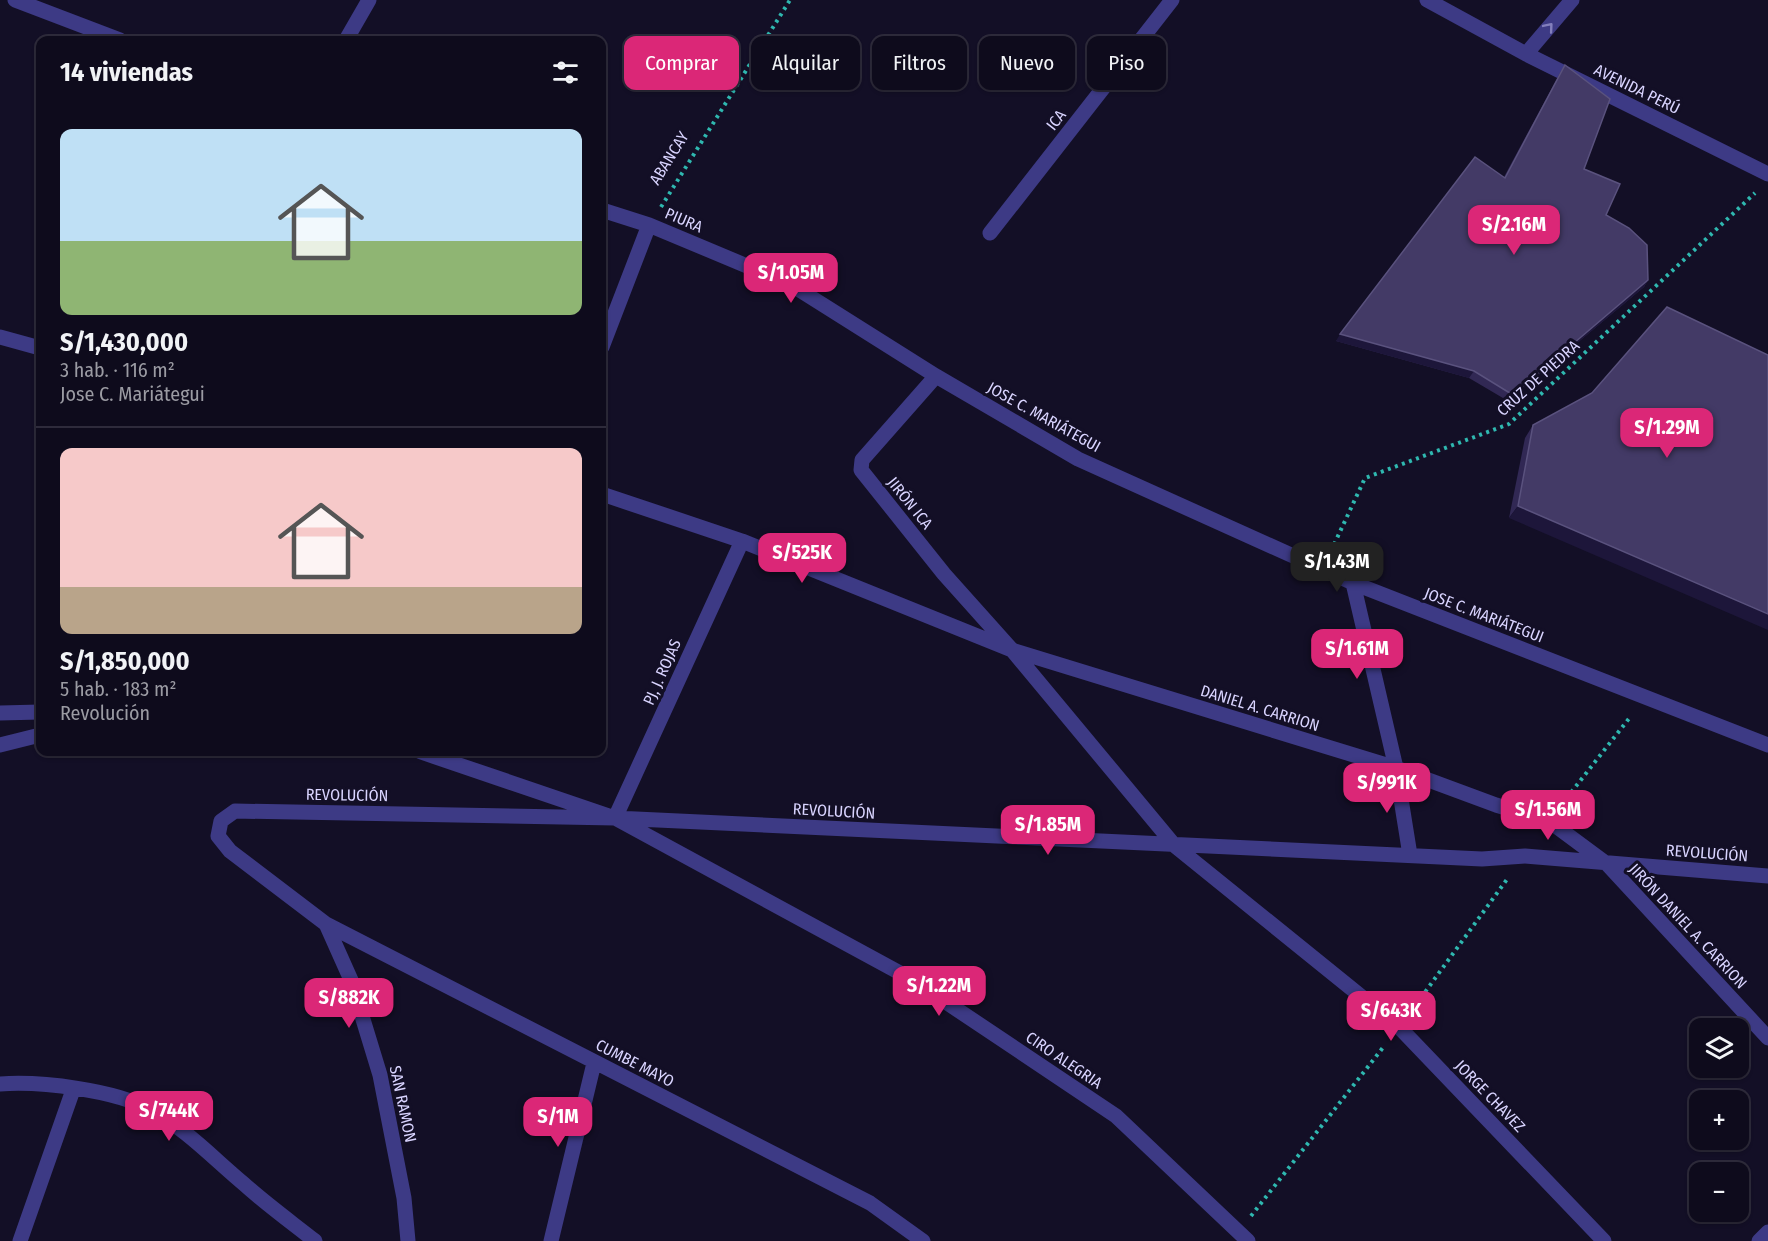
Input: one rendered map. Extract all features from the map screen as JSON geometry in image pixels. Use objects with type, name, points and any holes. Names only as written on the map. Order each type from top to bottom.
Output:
[{"type":"street","points":[[15,0],[110,36]]},
{"type":"street","points":[[348,36],[369,0]]},
{"type":"street","name":"ICA","points":[[990,234],[1172,0]]},
{"type":"street","name":"AVENIDA PERÚ","points":[[1427,0],[1526,54],[1768,174]]},
{"type":"street","points":[[1526,54],[1572,0]]},
{"type":"street","name":"PIURA","points":[[606,211],[649,225],[790,284],[936,376]]},
{"type":"street","points":[[606,337],[649,225]]},
{"type":"street","points":[[0,337],[36,347]]},
{"type":"street","name":"JOSE C. MARIÁTEGUI","points":[[936,376],[1078,459],[1353,583],[1644,699],[1768,745]]},
{"type":"street","name":"JIRÓN ICA","points":[[936,376],[862,460],[861,470],[944,574],[1012,650],[1175,846]]},
{"type":"street","points":[[606,495],[742,541],[1012,650]]},
{"type":"street","name":"PJ, J. ROJAS","points":[[615,818],[742,541]]},
{"type":"street","points":[[1353,583],[1396,768],[1410,855]]},
{"type":"street","name":"DANIEL A. CARRION","points":[[1012,650],[1396,768],[1496,805],[1549,821]]},
{"type":"street","points":[[0,713],[36,712]]},
{"type":"street","points":[[0,745],[36,736]]},
{"type":"street","points":[[433,756],[615,818]]},
{"type":"street","name":"REVOLUCIÓN","points":[[230,851],[218,836],[221,821],[235,811],[615,818],[1482,859],[1524,856],[1768,876]]},
{"type":"street","name":"CIRO ALEGRIA","points":[[615,818],[923,986],[1116,1116],[1243,1236]]},
{"type":"street","name":"JIRÓN DANIEL A. CARRION","points":[[1549,821],[1607,864],[1768,1038]]},
{"type":"street","name":"JORGE CHAVEZ","points":[[1175,846],[1399,1027],[1604,1241]]},
{"type":"street","name":"SAN RAMON","points":[[230,851],[326,924],[351,980],[380,1075],[404,1198],[408,1241]]},
{"type":"street","name":"CUMBE MAYO","points":[[326,924],[870,1203],[923,1241]]},
{"type":"street","points":[[551,1241],[594,1063]]},
{"type":"street","points":[[0,1084],[39,1083],[125,1098],[150,1109],[172,1123],[256,1195],[315,1241]]},
{"type":"street","points":[[20,1241],[74,1090]]},
{"type":"street","points":[[1759,1241],[1768,1232]]},
{"type":"path","name":"ABANCAY","points":[[649,225],[790,0]]},
{"type":"path","name":"CRUZ DE PIEDRA","points":[[1323,568],[1365,478],[1509,424],[1759,189]]},
{"type":"path","points":[[1549,821],[1644,699]]},
{"type":"path","points":[[1243,1236],[1524,856]]},
{"type":"building","points":[[1565,65],[1610,99],[1584,169],[1620,184],[1606,215],[1629,228],[1647,245],[1648,280],[1513,395],[1474,371],[1340,334],[1475,157],[1505,178]]},
{"type":"building","points":[[1667,307],[1768,355],[1768,614],[1518,506],[1533,425],[1592,393]]}]
